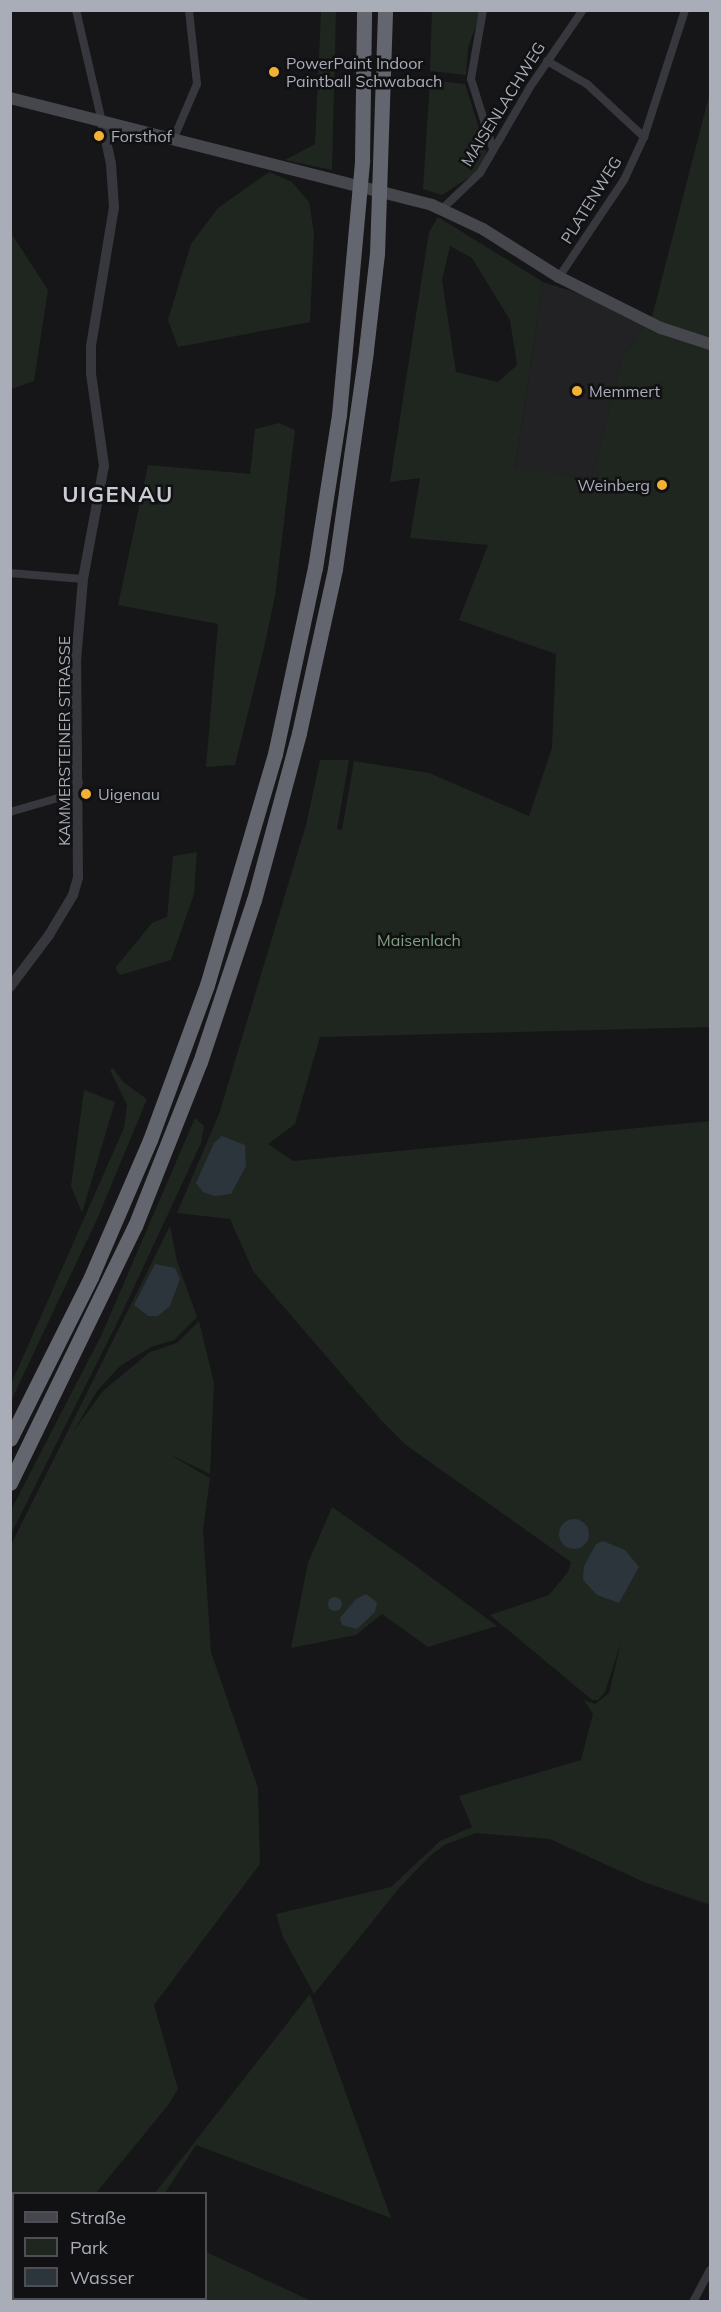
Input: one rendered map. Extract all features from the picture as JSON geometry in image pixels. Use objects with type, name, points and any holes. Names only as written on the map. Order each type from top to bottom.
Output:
[{"type":"highway","points":[[10,1439],[91,1277],[153,1130],[226,926],[275,754],[315,568],[340,405],[362,160],[364,10]]},
{"type":"highway","points":[[10,1483],[107,1287],[176,1124],[254,900],[299,733],[335,569],[366,350],[377,254],[385,10]]},
{"type":"main road","points":[[10,98],[330,178],[442,209],[483,229],[559,277],[661,328],[711,344]]},
{"type":"street","points":[[76,10],[102,122]]},
{"type":"street","points":[[173,140],[197,84],[189,10]]},
{"type":"street","points":[[483,10],[471,79],[493,149]]},
{"type":"street","name":"MAISENLACHWEG","points":[[442,209],[480,173],[547,61],[583,10]]},
{"type":"street","name":"PLATENWEG","points":[[559,277],[624,180],[644,137],[685,10]]},
{"type":"street","points":[[547,61],[587,84],[644,137]]},
{"type":"street","name":"KAMMERSTEINER STRASSE","points":[[10,987],[28,968],[73,895],[78,877],[79,782],[76,661],[83,579],[104,466],[91,374],[97,298],[114,207],[111,164],[102,122]]},
{"type":"street","points":[[10,573],[83,579]]},
{"type":"street","points":[[10,812],[58,798],[79,782]]},
{"type":"street","points":[[693,2301],[711,2270]]},
{"type":"shaded area","points":[[543,282],[652,317],[622,356],[592,481],[515,469]]},
{"type":"green space","points":[[321,11],[336,11],[332,170],[285,160],[315,144]]},
{"type":"green space","points":[[432,11],[481,11],[468,48],[466,75],[430,71]]},
{"type":"green space","points":[[430,80],[465,84],[487,154],[476,173],[442,195],[423,189]]},
{"type":"green space","name":"Maisenlach","points":[[710,92],[710,1027],[320,1037],[295,1124],[268,1144],[293,1161],[710,1121],[710,1905],[644,1882],[550,1839],[476,1833],[446,1844],[431,1855],[400,1887],[314,1994],[283,1937],[276,1914],[391,1887],[440,1841],[472,1827],[459,1796],[581,1760],[593,1714],[584,1700],[595,1704],[609,1693],[621,1642],[605,1692],[598,1700],[592,1700],[490,1615],[549,1595],[568,1572],[571,1562],[406,1445],[381,1420],[253,1271],[230,1219],[177,1213],[219,1114],[306,825],[320,760],[349,760],[337,829],[342,830],[354,761],[429,773],[529,816],[552,748],[556,654],[459,620],[488,545],[410,538],[420,478],[390,482],[429,232],[438,217],[543,282],[515,468],[592,480],[622,356],[652,317]],"holes":[[[450,246],[472,258],[510,320],[517,365],[498,382],[456,372],[442,280]]]},
{"type":"green space","points":[[269,172],[292,182],[309,202],[314,233],[310,322],[178,347],[168,320],[191,244],[218,208]]},
{"type":"green space","points":[[11,233],[48,290],[34,381],[11,389]]},
{"type":"green space","points":[[279,423],[295,430],[275,596],[264,648],[235,765],[206,767],[218,624],[118,605],[148,465],[250,474],[255,429]]},
{"type":"green space","points":[[197,852],[194,894],[171,960],[120,975],[115,968],[152,923],[167,917],[173,856]]},
{"type":"green space","points":[[113,1068],[123,1082],[147,1099],[98,1217],[11,1401],[11,1384],[124,1128],[127,1105],[110,1070]]},
{"type":"green space","points":[[84,1090],[115,1102],[82,1213],[71,1186]]},
{"type":"green space","points":[[195,1118],[204,1126],[201,1143],[121,1315],[11,1534],[11,1510],[102,1334]]},
{"type":"green space","points":[[170,1226],[177,1261],[197,1317],[174,1340],[151,1347],[120,1366],[97,1391],[73,1432],[103,1391],[150,1352],[177,1343],[199,1321],[214,1383],[210,1474],[169,1454],[210,1478],[203,1530],[211,1652],[258,1788],[260,1864],[154,2005],[178,2089],[169,2104],[97,2192],[12,2192],[12,2300],[207,2300],[207,2252],[311,2301],[11,2301],[10,1547]]},
{"type":"green space","points":[[332,1507],[497,1626],[428,1647],[382,1614],[356,1635],[291,1648],[308,1563]]},
{"type":"green space","points":[[310,1994],[391,2218],[196,2145],[166,2192],[156,2192]]},
{"type":"water","points":[[222,1136],[245,1145],[246,1166],[231,1194],[215,1196],[203,1192],[196,1183],[214,1143]]},
{"type":"water","points":[[155,1264],[175,1268],[180,1279],[170,1306],[158,1316],[148,1316],[134,1305]]},
{"type":"water","points":[[574,1519],[580,1520],[588,1528],[588,1540],[580,1548],[574,1549],[568,1548],[560,1540],[559,1534],[560,1528],[568,1520]]},
{"type":"water","points":[[603,1541],[625,1550],[639,1567],[619,1603],[597,1595],[583,1580],[584,1566],[596,1544]]},
{"type":"water","points":[[366,1594],[377,1602],[375,1612],[357,1629],[342,1625],[340,1618],[356,1599]]},
{"type":"water","points":[[332,1597],[338,1597],[342,1604],[338,1611],[332,1611],[328,1607],[328,1601]]},
{"type":"place","name":"PowerPaint Indoor Paintball Schwabach","points":[[274,72]]},
{"type":"place","name":"Forsthof","points":[[99,136]]},
{"type":"place","name":"Memmert","points":[[577,391]]},
{"type":"place","name":"Weinberg","points":[[662,485]]},
{"type":"place","name":"Uigenau","points":[[86,794]]},
{"type":"district","name":"UIGENAU","points":[[118,495]]}]
